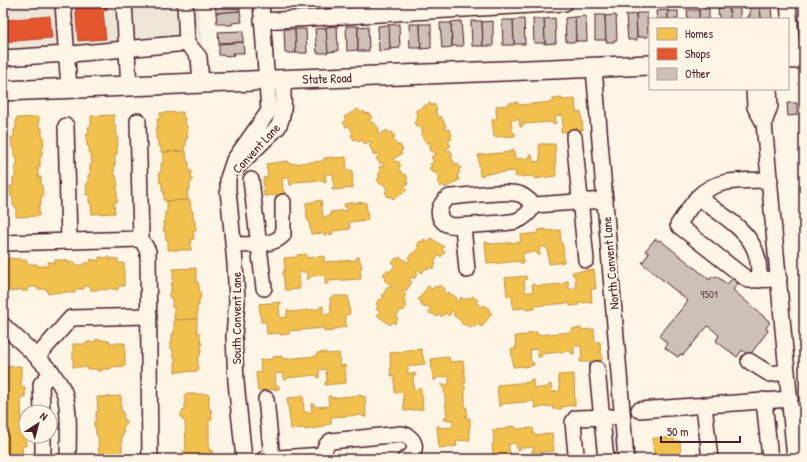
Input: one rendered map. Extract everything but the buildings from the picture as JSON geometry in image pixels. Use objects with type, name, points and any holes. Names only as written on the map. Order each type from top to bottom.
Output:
[{"type":"main road","name":"State Road","points":[[3,91],[649,65]]},
{"type":"street","points":[[63,3],[72,88]]},
{"type":"street","points":[[68,3],[69,54]]},
{"type":"street","points":[[124,3],[128,48],[129,86]]},
{"type":"street","points":[[185,3],[187,43],[199,57],[201,83]]},
{"type":"street","name":"Convent Lane","points":[[228,178],[234,170],[278,127],[284,109],[275,80],[262,21],[261,3]]},
{"type":"street","points":[[262,21],[565,3]]},
{"type":"street","points":[[788,3],[795,59]]},
{"type":"street","points":[[3,58],[69,54],[187,43]]},
{"type":"street","name":"North Convent Lane","points":[[594,68],[626,459]]},
{"type":"street","points":[[754,90],[755,107],[764,123],[795,459]]},
{"type":"street","points":[[764,123],[770,106],[769,90]]},
{"type":"street","points":[[138,121],[141,239],[148,251],[150,459]]},
{"type":"street","points":[[66,126],[69,241]]},
{"type":"street","points":[[574,137],[586,260]]},
{"type":"street","name":"South Convent Lane","points":[[228,178],[237,301],[234,336],[236,382],[244,459]]},
{"type":"street","points":[[251,180],[264,288]]},
{"type":"street","points":[[770,180],[731,181],[718,183],[707,189],[698,197],[678,225],[748,280],[779,279]]},
{"type":"street","points":[[534,204],[525,217],[516,221],[450,226],[442,220],[440,216],[440,207],[445,199],[450,197],[507,192],[517,193],[534,204],[605,200]]},
{"type":"street","points":[[698,197],[745,234],[754,248],[758,264],[759,280]]},
{"type":"street","points":[[234,245],[259,244],[279,240],[283,235],[283,202]]},
{"type":"street","points":[[463,226],[467,270]]},
{"type":"street","points":[[3,243],[141,239]]},
{"type":"street","points":[[37,357],[71,318],[149,316]]},
{"type":"street","points":[[5,331],[37,357],[52,372],[60,383],[65,395],[67,408],[68,459]]},
{"type":"street","points":[[749,361],[770,374],[787,372]]},
{"type":"street","points":[[597,369],[606,459]]},
{"type":"street","points":[[42,404],[41,384],[52,372]]},
{"type":"street","points":[[639,410],[790,398]]},
{"type":"street","points":[[266,400],[272,459]]},
{"type":"street","points":[[764,400],[770,459]]},
{"type":"street","points":[[704,405],[710,459]]},
{"type":"street","points":[[576,454],[573,422],[576,418],[622,417]]},
{"type":"street","points":[[264,459],[325,457],[325,447],[332,441],[401,434],[409,436],[414,443],[414,451],[409,458],[405,459]]},
{"type":"street","points":[[43,444],[44,459]]},
{"type":"shaded area","points":[[3,3],[198,3],[202,48],[3,64]]}]
